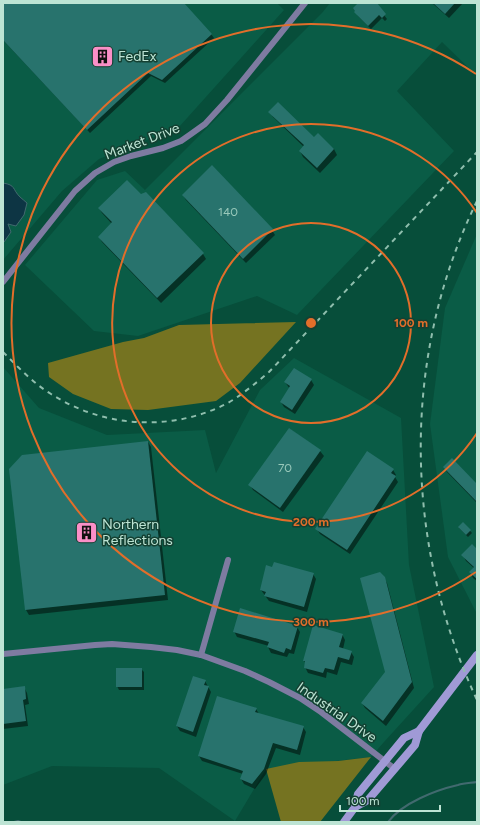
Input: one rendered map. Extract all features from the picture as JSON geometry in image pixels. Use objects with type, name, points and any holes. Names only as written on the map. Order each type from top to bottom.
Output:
[{"type":"main road","points":[[355,807],[368,800],[415,745],[419,731],[477,655]]},
{"type":"main road","points":[[344,822],[355,807],[358,794],[386,762],[404,738],[419,731]]},
{"type":"street","name":"Market Drive","points":[[3,282],[75,191],[95,173],[114,162],[163,148],[181,140],[205,124],[227,100],[305,3]]},
{"type":"street","points":[[201,655],[228,560]]},
{"type":"street","name":"Industrial Drive","points":[[3,654],[112,644],[177,650],[201,655],[245,671],[300,698],[321,712],[395,769]]},
{"type":"shaded area","points":[[3,3],[277,3],[284,10],[179,127],[99,159],[62,191],[3,260]]},
{"type":"shaded area","points":[[330,3],[477,3],[477,72],[475,74],[442,42],[397,91],[454,151],[297,315],[257,296],[138,336],[94,331],[25,265],[97,180],[125,171],[145,190],[322,13]]},
{"type":"shaded area","points":[[477,234],[477,614],[448,557],[430,424],[445,308]]},
{"type":"shaded area","points":[[296,322],[240,383],[216,401],[148,410],[111,409],[73,394],[49,377],[48,363],[123,342],[144,338],[179,325]]},
{"type":"shaded area","points":[[294,358],[401,418],[409,565],[434,687],[371,757],[266,769],[235,821],[159,768],[52,766],[3,785],[3,367],[39,408],[107,435],[205,430],[216,473],[260,390]]},
{"type":"shaded area","points":[[371,757],[320,822],[281,822],[266,769],[299,762],[338,761]]},
{"type":"water","points":[[3,183],[12,186],[20,197],[27,203],[24,215],[16,226],[8,224],[11,232],[4,242],[3,241]]},
{"type":"building","name":"FedEx","points":[[3,3],[184,3],[212,34],[162,80],[148,73],[87,130],[3,40]]},
{"type":"building","points":[[358,3],[377,3],[386,14],[382,18],[379,15],[368,26],[354,12],[355,11],[353,8]]},
{"type":"building","points":[[433,3],[455,3],[445,14]]},
{"type":"building","points":[[278,102],[314,137],[318,133],[334,149],[317,168],[299,151],[304,145],[268,112]]},
{"type":"building","points":[[212,165],[273,229],[243,259],[182,195]]},
{"type":"building","points":[[127,180],[141,194],[146,192],[204,253],[157,298],[98,237],[112,222],[98,208]]},
{"type":"building","points":[[294,368],[312,379],[292,410],[280,402],[290,386],[284,382]]},
{"type":"building","points":[[289,428],[321,450],[280,508],[248,485]]},
{"type":"building","name":"Northern Reflections","points":[[148,441],[165,595],[25,610],[9,469],[22,455]]},
{"type":"building","points":[[367,451],[394,469],[391,473],[396,476],[347,550],[315,529]]},
{"type":"building","points":[[452,458],[477,484],[477,502],[443,467]]},
{"type":"building","points":[[463,522],[471,530],[466,535],[458,527]]},
{"type":"building","points":[[472,544],[477,549],[477,579],[469,572],[474,567],[461,555]]},
{"type":"building","points":[[274,562],[314,573],[304,607],[264,596],[266,592],[260,590],[266,565],[272,567]]},
{"type":"building","points":[[380,572],[385,577],[412,682],[383,721],[361,703],[385,672],[360,578]]},
{"type":"building","points":[[240,608],[298,626],[291,650],[286,648],[284,653],[267,647],[269,642],[233,632]]},
{"type":"building","points":[[313,625],[343,634],[339,647],[352,651],[349,660],[338,657],[334,670],[325,668],[323,673],[304,668],[305,661],[303,661]]},
{"type":"building","points":[[116,668],[142,668],[142,687],[116,687]]},
{"type":"building","points":[[193,676],[206,680],[204,685],[209,686],[193,732],[176,726]]},
{"type":"building","points":[[25,686],[26,699],[23,700],[26,721],[3,724],[3,689]]},
{"type":"building","points":[[217,696],[257,708],[255,712],[304,726],[297,750],[273,743],[264,769],[252,784],[240,779],[243,771],[198,756]]},
{"type":"waterway","points":[[388,822],[394,815],[410,803],[420,798],[449,787],[477,782]]},
{"type":"waterway","points":[[14,822],[21,822]]},
{"type":"railway","points":[[3,352],[44,390],[93,414],[138,422],[161,422],[184,419],[228,403],[234,400],[269,372],[477,152]]},
{"type":"railway","points":[[477,201],[452,261],[434,323],[424,387],[421,451],[425,515],[435,578],[453,640],[477,700]]},
{"type":"place","name":"FedEx","points":[[103,56]]},
{"type":"place","name":"Northern Reflections","points":[[87,532]]}]
